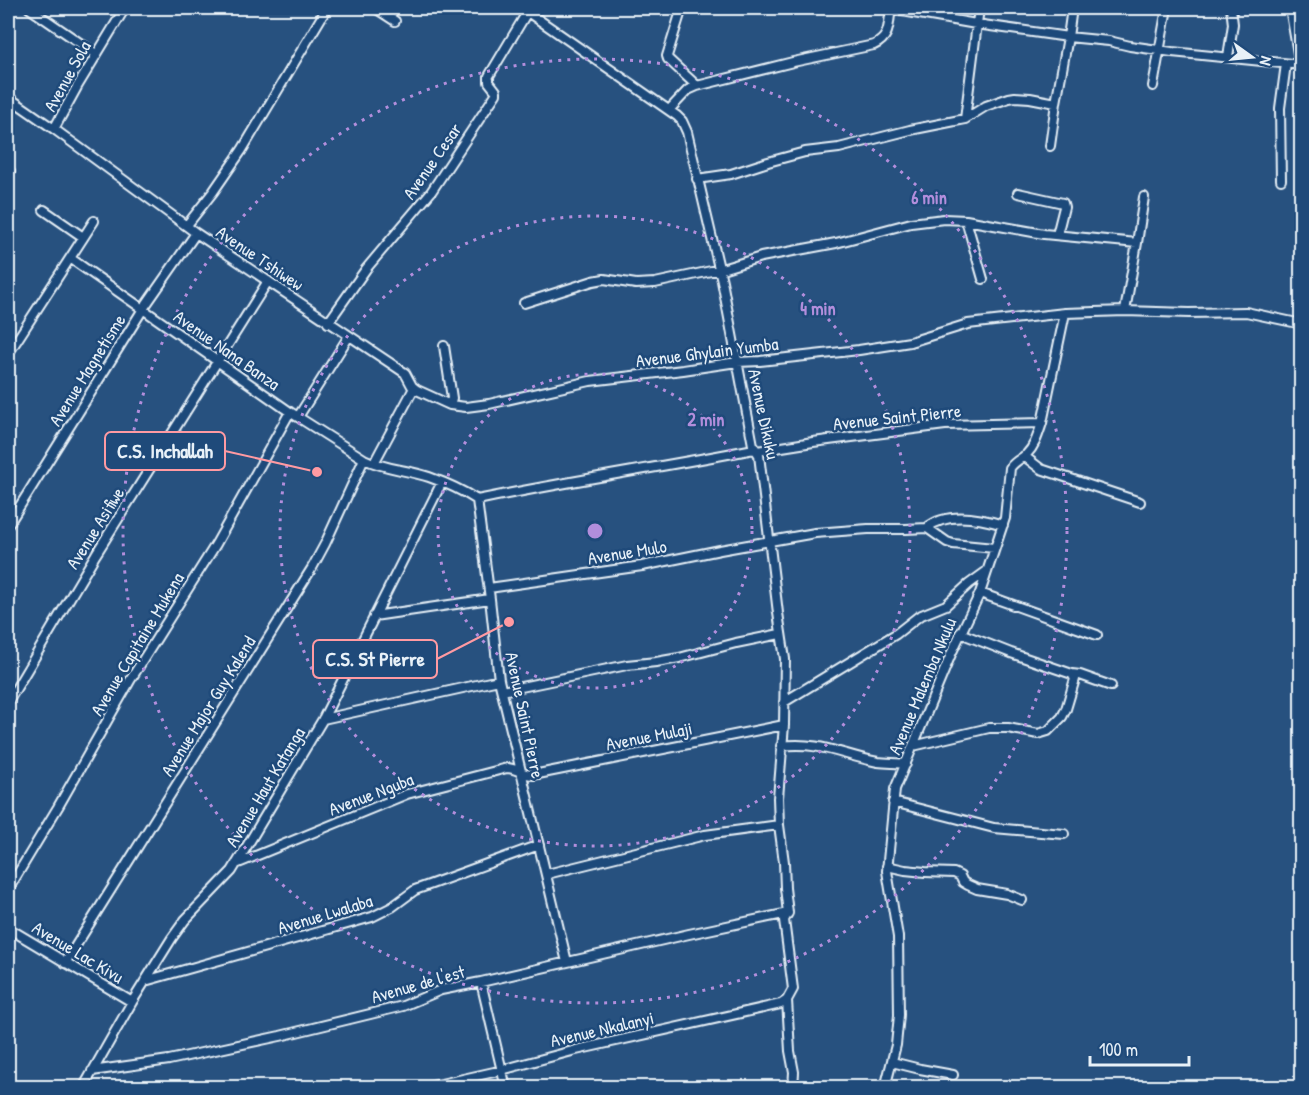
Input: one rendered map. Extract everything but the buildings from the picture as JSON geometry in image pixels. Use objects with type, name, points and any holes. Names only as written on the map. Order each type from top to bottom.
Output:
[{"type":"street","points":[[29,8],[96,54]]},
{"type":"street","name":"Avenue Sola","points":[[54,129],[125,8]]},
{"type":"street","points":[[187,225],[242,150],[327,8]]},
{"type":"street","points":[[375,8],[395,21]]},
{"type":"street","points":[[682,8],[667,58],[697,86]]},
{"type":"street","points":[[669,110],[688,90],[697,86],[874,45],[885,39],[891,8],[976,24],[1130,46],[1301,65],[1290,8]]},
{"type":"street","points":[[965,119],[978,8]]},
{"type":"street","points":[[1050,146],[1072,8]]},
{"type":"street","points":[[1153,86],[1167,8]]},
{"type":"street","points":[[1228,57],[1233,24],[1231,8]]},
{"type":"street","name":"Avenue Dikuku","points":[[526,9],[677,116],[685,125],[688,136],[719,269],[756,450],[759,455],[785,659],[784,724],[778,783],[779,825],[788,913],[784,920],[793,989],[787,1000],[790,1051],[794,1072],[793,1088]]},
{"type":"street","name":"Avenue Cesar","points":[[328,323],[372,262],[427,197],[496,94],[489,84],[489,77],[526,9]]},
{"type":"street","points":[[1281,180],[1280,108],[1286,64]]},
{"type":"street","name":"Avenue Tshiwew","points":[[8,97],[196,232],[405,373],[414,388],[450,405]]},
{"type":"street","points":[[697,179],[731,174],[805,152],[839,148],[909,130],[965,119],[986,106],[1015,97],[1036,98],[1056,103]]},
{"type":"street","points":[[1018,193],[1064,204],[1057,235]]},
{"type":"street","points":[[1125,311],[1144,197]]},
{"type":"street","points":[[44,210],[83,237]]},
{"type":"street","points":[[524,303],[599,279],[636,284],[655,283],[753,259],[836,243],[911,223],[944,219],[966,220],[1030,232],[1137,243]]},
{"type":"street","points":[[966,220],[983,279]]},
{"type":"street","points":[[8,354],[94,221]]},
{"type":"street","name":"Avenue Magnetisme","points":[[8,525],[143,309],[196,232]]},
{"type":"street","name":"Avenue Nana Banza","points":[[70,258],[290,412],[364,459],[429,477],[462,490],[477,500]]},
{"type":"street","name":"Avenue Asifiwe","points":[[8,702],[74,591],[268,281]]},
{"type":"street","name":"Avenue Ghylain Yumba","points":[[450,405],[489,404],[590,381],[910,342],[968,324],[1065,313],[1246,312],[1302,324]]},
{"type":"street","name":"Avenue Malemba Nkulu","points":[[885,1088],[892,1062],[898,1021],[898,937],[887,874],[895,789],[960,633],[980,593],[1003,525],[1010,468],[1032,448],[1036,441],[1042,423],[1065,313]]},
{"type":"street","points":[[298,417],[349,336]]},
{"type":"street","points":[[444,346],[452,398],[450,405]]},
{"type":"street","points":[[374,463],[414,388]]},
{"type":"street","name":"Avenue Capitaine Mukena","points":[[8,890],[131,679],[216,544],[290,412]]},
{"type":"street","name":"Avenue Saint Pierre","points":[[567,962],[499,680],[477,500],[555,484],[825,440],[945,425],[1042,423]]},
{"type":"street","points":[[1024,456],[1041,469],[1140,502]]},
{"type":"street","name":"Avenue Major Guy Kalend","points":[[65,963],[312,568],[364,459]]},
{"type":"street","name":"Avenue Haut Katanga","points":[[82,1088],[177,930],[227,877],[236,864],[323,719],[442,482]]},
{"type":"street","name":"Avenue Mulo","points":[[489,588],[642,566],[815,533],[927,528],[949,518],[1003,525]]},
{"type":"street","points":[[927,528],[953,544],[994,548]]},
{"type":"street","points":[[784,702],[896,634],[919,616],[946,605],[987,571]]},
{"type":"street","points":[[980,593],[1097,635]]},
{"type":"street","points":[[374,616],[490,599]]},
{"type":"street","points":[[501,690],[627,665],[679,658],[780,633]]},
{"type":"street","points":[[960,633],[1011,653],[1111,686]]},
{"type":"street","points":[[913,746],[989,728],[1038,734],[1048,731],[1066,710],[1075,679],[1072,674]]},
{"type":"street","points":[[323,719],[499,680]]},
{"type":"street","name":"Avenue Mulaji","points":[[520,772],[533,775],[784,724]]},
{"type":"street","points":[[781,746],[804,744],[822,746],[880,762],[906,764]]},
{"type":"street","name":"Avenue Nguba","points":[[236,864],[407,794],[507,768],[514,768],[520,772]]},
{"type":"street","points":[[893,802],[994,828],[1064,834]]},
{"type":"street","points":[[547,874],[695,837],[779,825]]},
{"type":"street","name":"Avenue Lwalaba","points":[[145,981],[372,917],[392,907],[415,890],[539,845]]},
{"type":"street","points":[[887,866],[905,870],[954,873],[960,876],[963,882],[977,889],[1007,894],[1022,900]]},
{"type":"street","name":"Avenue de l'est","points":[[92,1071],[169,1060],[280,1036],[403,1006],[441,990],[788,913]]},
{"type":"street","name":"Avenue Lac Kivu","points":[[8,927],[132,1002]]},
{"type":"street","points":[[481,982],[506,1088]]},
{"type":"street","name":"Avenue Nkalanyi","points":[[423,1088],[619,1040],[781,1004],[787,1000]]},
{"type":"street","points":[[892,1062],[953,1075]]},
{"type":"place","name":"C.S. Inchallah","points":[[317,472]]},
{"type":"place","name":"C.S. St Pierre","points":[[509,622]]}]
